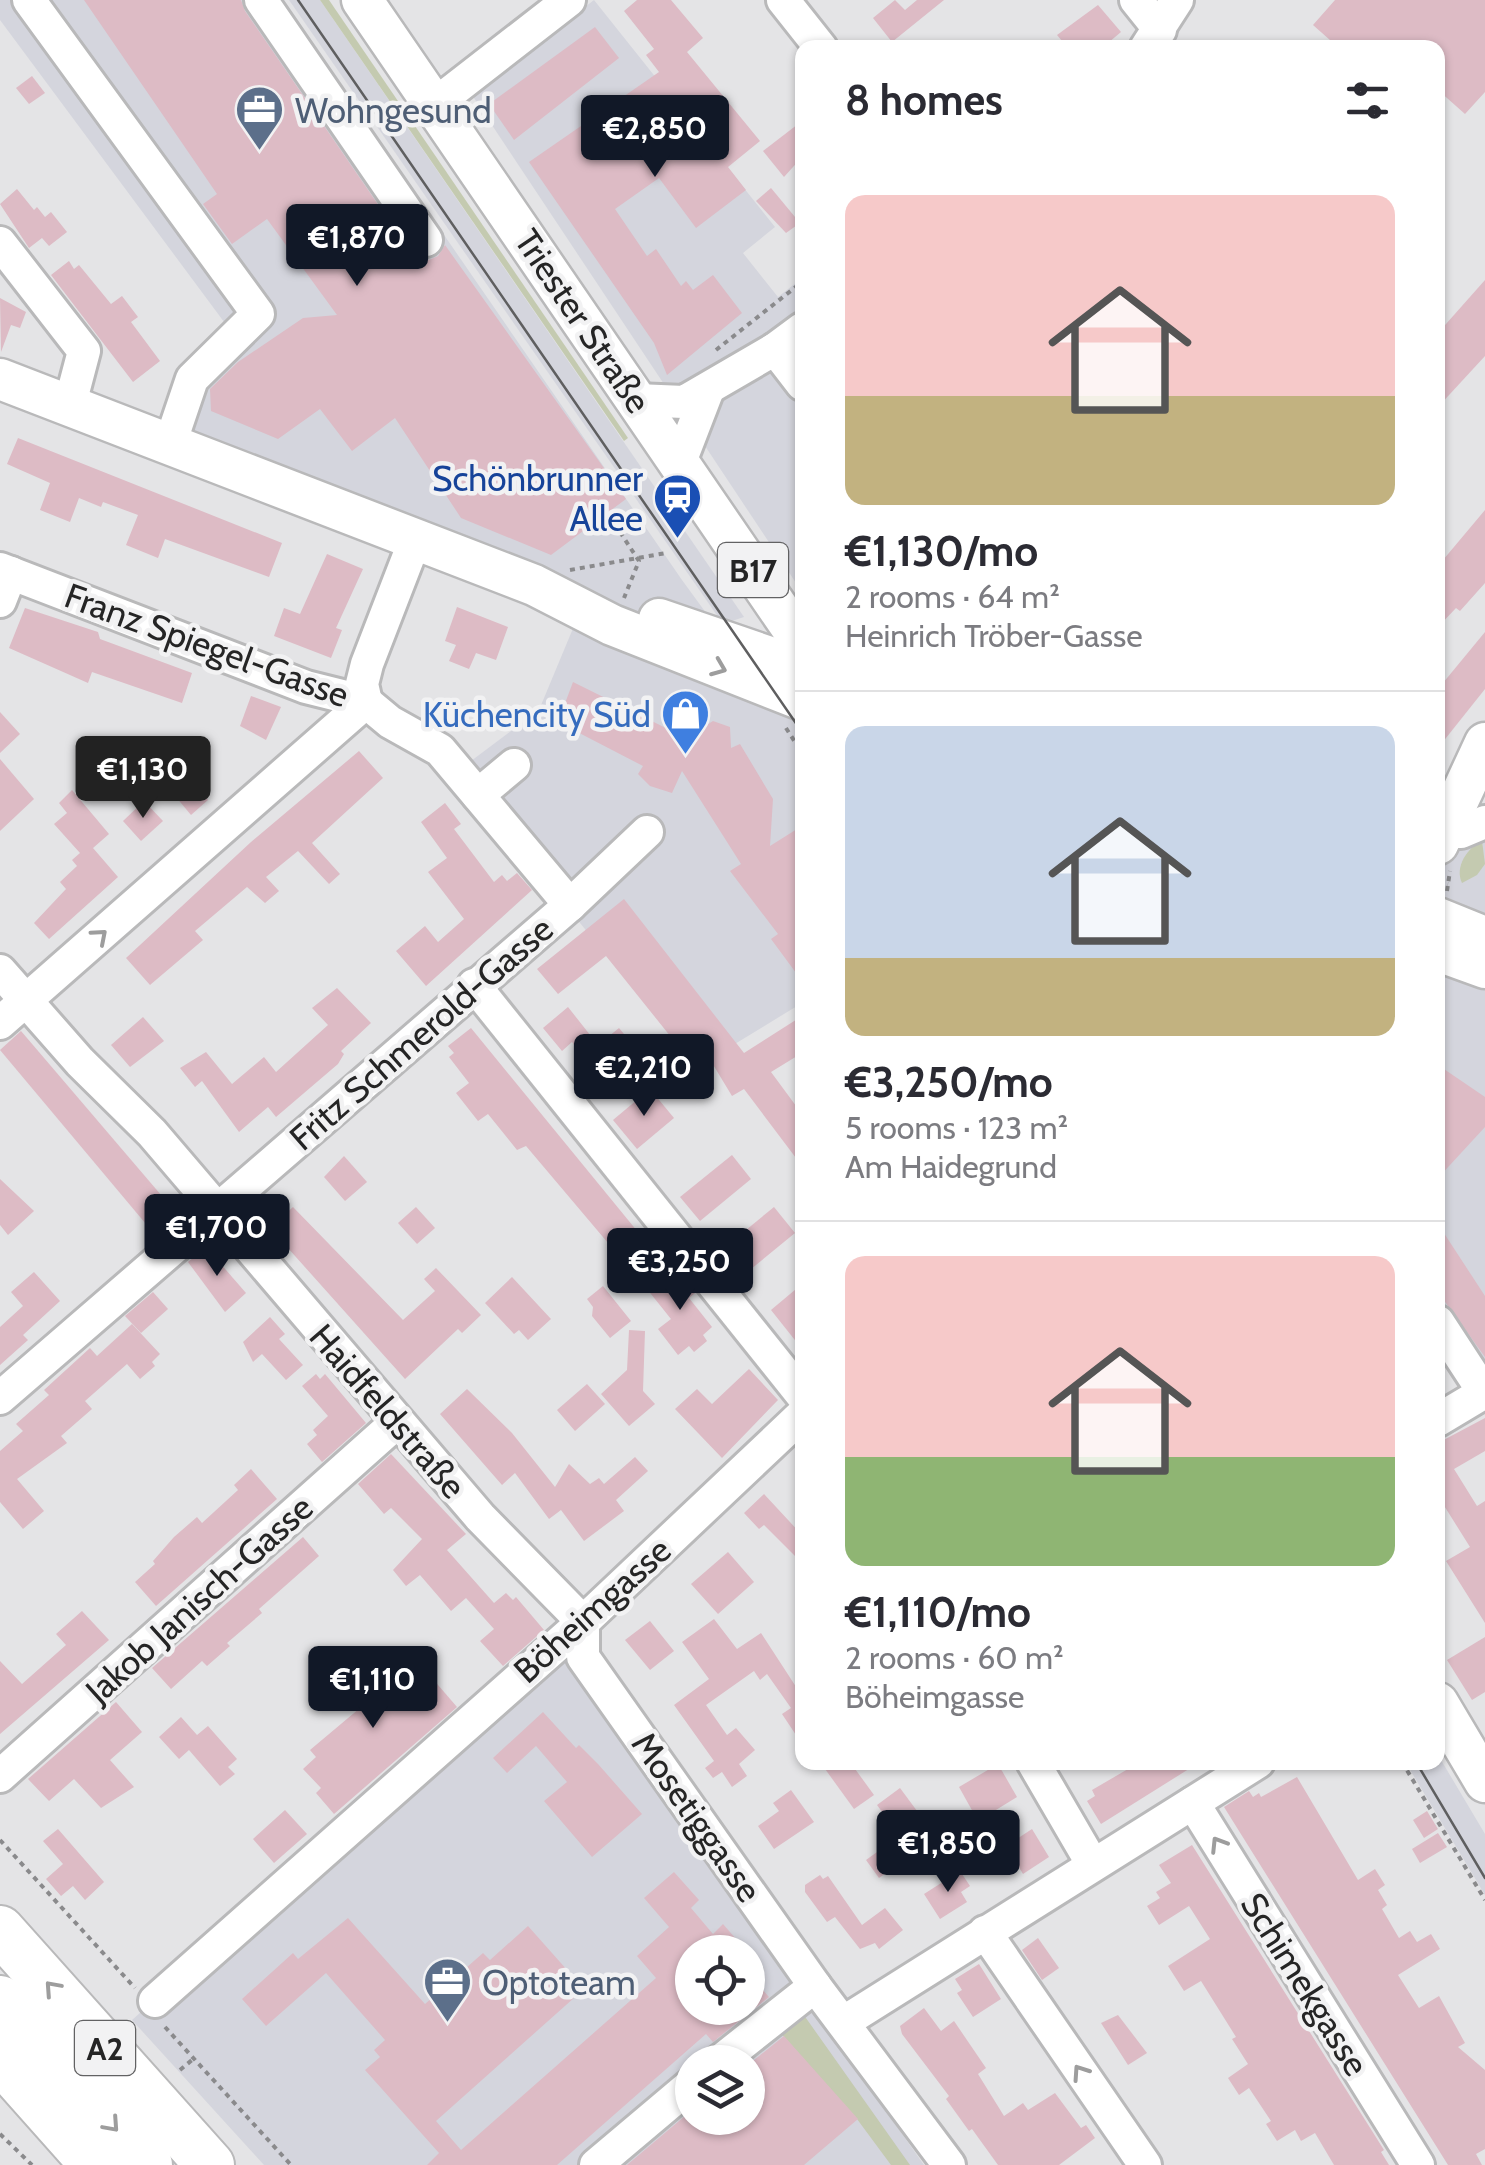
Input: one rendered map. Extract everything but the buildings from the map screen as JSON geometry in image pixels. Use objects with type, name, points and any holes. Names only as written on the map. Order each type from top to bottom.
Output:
[{"type":"highway","name":"A2","points":[[0,1930],[210,2165]]},
{"type":"highway","name":"A2","points":[[0,2000],[148,2165]]},
{"type":"highway","points":[[0,2058],[95,2165]]},
{"type":"main road","name":"Triester Straße","points":[[362,0],[795,633]]},
{"type":"main road","points":[[0,379],[543,586],[751,647],[795,665]]},
{"type":"main road","points":[[543,586],[612,625],[795,697]]},
{"type":"main road","points":[[1445,775],[1485,724]]},
{"type":"main road","points":[[1445,827],[1485,743]]},
{"type":"main road","points":[[1445,903],[1485,937]]},
{"type":"main road","points":[[1445,953],[1485,968]]},
{"type":"main road","points":[[1445,1715],[1485,1782]]},
{"type":"street","points":[[29,0],[258,314],[192,379],[170,444]]},
{"type":"street","points":[[261,0],[426,240]]},
{"type":"street","points":[[434,104],[569,0]]},
{"type":"street","points":[[783,0],[814,40]]},
{"type":"street","points":[[1136,0],[1153,39]]},
{"type":"street","points":[[1153,39],[1177,0]]},
{"type":"street","points":[[0,243],[84,351],[70,404]]},
{"type":"street","points":[[636,400],[684,402],[706,392],[730,373],[745,370],[795,334]]},
{"type":"street","points":[[775,349],[795,375]]},
{"type":"street","points":[[680,462],[706,392]]},
{"type":"street","points":[[0,1023],[366,702],[362,684],[367,664],[416,540]]},
{"type":"street","name":"Franz Spiegel-Gasse","points":[[4,581],[306,687],[366,702],[390,722],[431,742],[570,905]]},
{"type":"street","points":[[478,795],[514,766]]},
{"type":"street","points":[[1445,836],[1485,822]]},
{"type":"street","name":"Fritz Schmerold-Gasse","points":[[0,1398],[570,905],[648,832]]},
{"type":"street","name":"Haidfeldstraße","points":[[0,971],[80,1062],[152,1133],[480,1517],[582,1622]]},
{"type":"street","points":[[474,986],[795,1386]]},
{"type":"street","points":[[1445,1333],[1485,1393],[1445,1416]]},
{"type":"street","name":"Böheimgasse","points":[[157,2008],[582,1622],[795,1421]]},
{"type":"street","name":"Jakob Janisch-Gasse","points":[[0,1776],[397,1422]]},
{"type":"street","name":"Mosetiggasse","points":[[582,1622],[584,1657],[941,2161]]},
{"type":"street","points":[[1039,1770],[1093,1865]]},
{"type":"street","points":[[844,2022],[1245,1770]]},
{"type":"street","name":"Schimekgasse","points":[[1193,1803],[1418,2165]]},
{"type":"street","points":[[985,1932],[1132,2161]]},
{"type":"street","points":[[740,2045],[815,1986]]},
{"type":"street","points":[[612,2160],[675,2100]]},
{"type":"path","points":[[620,532],[639,561]]},
{"type":"path","points":[[543,586],[572,568],[639,561],[666,553]]},
{"type":"path","points":[[620,607],[639,561]]},
{"type":"path","points":[[1407,1770],[1485,1900]]},
{"type":"path","points":[[0,1840],[157,2008],[193,2058],[291,2165]]},
{"type":"path","points":[[180,2070],[193,2058]]},
{"type":"path","points":[[0,2134],[32,2165]]},
{"type":"shaded area","points":[[0,0],[282,0],[682,580],[774,706],[795,714],[795,1007],[697,1067],[576,918],[471,761],[539,710],[574,626],[165,433],[230,330],[0,20]]},
{"type":"shaded area","points":[[289,0],[320,0],[744,617],[723,624]]},
{"type":"shaded area","points":[[594,0],[775,227],[743,253],[778,297],[795,284],[795,581],[472,95]]},
{"type":"shaded area","points":[[1485,822],[1485,1395],[1445,1333],[1445,841]]},
{"type":"shaded area","points":[[556,1644],[762,1935],[675,1935],[675,2025],[765,2025],[765,1940],[924,2165],[264,2165],[132,2020]]},
{"type":"shaded area","points":[[1445,1767],[1485,1834],[1485,1895],[1410,1770],[1445,1770]]},
{"type":"green space","points":[[320,0],[329,0],[628,438],[624,441]]},
{"type":"green space","points":[[1482,841],[1485,864],[1477,875],[1462,883],[1464,858]]},
{"type":"green space","points":[[801,2011],[910,2165],[891,2165],[857,2119],[778,2030]]},
{"type":"tram line","points":[[298,0],[795,722]]},
{"type":"tram line","points":[[1421,1770],[1485,1878]]},
{"type":"place","name":"Wohngesund","points":[[260,152]]},
{"type":"place","name":"Schönbrunner Allee","points":[[678,540]]},
{"type":"place","name":"Küchencity Süd","points":[[686,756]]},
{"type":"place","name":"Optoteam","points":[[447,2024]]}]
